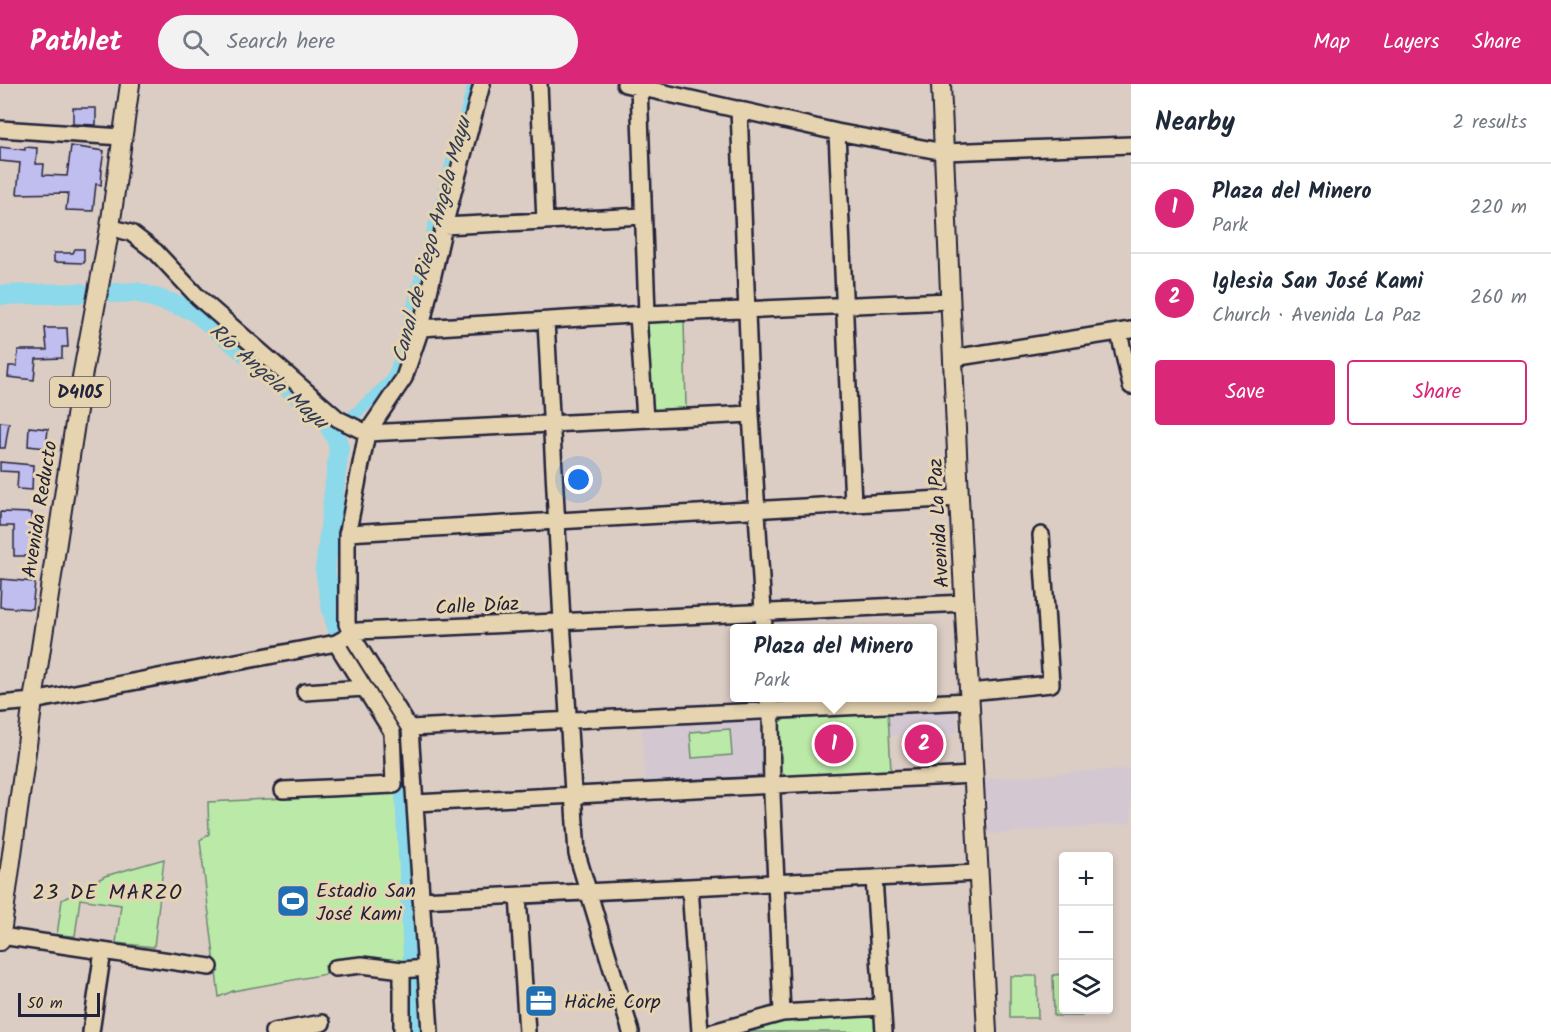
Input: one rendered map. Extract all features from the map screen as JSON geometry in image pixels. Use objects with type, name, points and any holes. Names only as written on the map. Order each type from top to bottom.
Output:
[{"type":"main road","name":"Avenida Reducto","points":[[0,938],[82,377],[110,227],[130,84]]},
{"type":"main road","name":"Avenida La Paz","points":[[941,84],[952,357],[987,1032]]},
{"type":"street","points":[[430,1032],[410,728],[346,624],[347,533],[367,433],[404,378],[421,328],[444,226],[482,84]]},
{"type":"street","points":[[539,84],[545,220]]},
{"type":"street","points":[[645,419],[643,216],[632,85],[837,132],[944,152],[1131,145]]},
{"type":"street","points":[[739,109],[746,311],[764,624]]},
{"type":"street","points":[[0,129],[122,137]]},
{"type":"street","points":[[837,132],[853,504]]},
{"type":"street","points":[[444,226],[643,216]]},
{"type":"street","points":[[110,227],[130,233],[156,252],[198,297],[338,419],[367,433],[751,414]]},
{"type":"street","points":[[421,328],[950,301]]},
{"type":"street","points":[[546,321],[562,621],[578,854],[631,1032]]},
{"type":"street","points":[[952,357],[1125,331],[1131,386]]},
{"type":"street","points":[[347,533],[959,498]]},
{"type":"street","points":[[937,697],[969,696],[1051,684],[1041,535]]},
{"type":"street","name":"Calle Díaz","points":[[0,704],[33,701],[336,643],[358,632],[965,603]]},
{"type":"street","points":[[283,790],[394,785],[393,732],[336,643]]},
{"type":"street","points":[[305,692],[364,688]]},
{"type":"street","points":[[410,728],[568,720],[819,702]]},
{"type":"street","points":[[769,704],[782,1013]]},
{"type":"street","points":[[415,803],[973,775]]},
{"type":"street","points":[[422,900],[978,873]]},
{"type":"street","points":[[874,878],[884,1032]]},
{"type":"street","points":[[690,887],[700,1032]]},
{"type":"street","points":[[518,896],[527,1032]]},
{"type":"street","points":[[0,938],[210,967]]},
{"type":"street","points":[[91,1032],[103,951]]},
{"type":"street","points":[[335,968],[362,965],[402,970],[426,968]]},
{"type":"street","points":[[402,970],[402,1032]]},
{"type":"street","points":[[713,1032],[782,1013],[881,1007]]},
{"type":"street","points":[[273,1032],[322,1023]]},
{"type":"shaded area","points":[[956,710],[957,733],[889,736],[888,713]]},
{"type":"shaded area","points":[[762,721],[765,776],[645,782],[642,727]]},
{"type":"shaded area","points":[[1131,768],[1131,823],[989,834],[985,779]]},
{"type":"green space","points":[[684,321],[686,408],[649,412],[645,323]]},
{"type":"green space","points":[[888,713],[891,771],[786,776],[779,769],[777,724],[785,719]]},
{"type":"green space","points":[[730,729],[732,755],[692,758],[690,732]]},
{"type":"green space","name":"Estadio San José Kami","points":[[410,775],[421,965],[383,962],[325,966],[326,974],[233,991],[219,997],[200,840],[209,834],[208,802],[374,794],[396,787],[400,776]]},
{"type":"green space","points":[[164,859],[154,947],[116,943],[121,905],[80,899],[75,936],[57,935],[62,900],[105,876]]},
{"type":"green space","points":[[1059,974],[1059,1014],[1082,1014],[1082,1016],[1054,1016],[1053,975]]},
{"type":"green space","points":[[1010,976],[1037,976],[1038,1018],[1010,1018]]},
{"type":"green space","points":[[871,1014],[875,1018],[877,1032],[742,1032],[783,1018]]},
{"type":"building","points":[[73,108],[96,108],[96,125],[73,124]]},
{"type":"building","points":[[71,146],[104,151],[101,185],[96,184],[93,211],[66,210],[68,193],[17,194],[20,163],[0,161],[0,147],[25,150],[25,147],[37,148],[36,164],[44,164],[43,175],[67,176]]},
{"type":"building","points":[[75,249],[84,249],[84,263],[54,262],[54,253],[73,253]]},
{"type":"building","points":[[45,328],[67,328],[68,347],[62,347],[62,358],[36,359],[34,380],[8,377],[9,366],[17,366],[18,350],[47,350]]},
{"type":"building","points":[[0,422],[9,423],[5,448],[0,448]]},
{"type":"building","points":[[29,427],[48,429],[46,448],[28,446]]},
{"type":"building","points":[[0,462],[33,465],[32,490],[17,489],[18,472],[0,471]]},
{"type":"building","points":[[0,512],[32,513],[33,556],[14,556],[14,526],[0,526]]},
{"type":"building","points":[[1,579],[35,582],[32,609],[0,607]]},
{"type":"waterway","name":"Canal de Riego Angela Mayu","points":[[353,416],[392,380],[474,84]]},
{"type":"waterway","name":"Río Angela Mayu","points":[[115,293],[136,292],[193,310],[313,408],[329,426],[339,448],[325,570],[332,610],[339,633]]},
{"type":"waterway","name":"Río Angela Mayu","points":[[0,295],[81,293]]},
{"type":"waterway","name":"Río Angela Mayu","points":[[348,649],[402,731],[413,959]]},
{"type":"waterway","name":"Río Angela Mayu","points":[[413,981],[414,1032]]},
{"type":"place","name":"Plaza del Minero","points":[[834,744]]},
{"type":"place","name":"Iglesia San José Kami","points":[[924,744]]},
{"type":"place","name":"Estadio San José Kami","points":[[293,901]]},
{"type":"place","name":"Hächë Corp","points":[[541,1001]]},
{"type":"district","name":"23 DE MARZO","points":[[108,892]]}]
